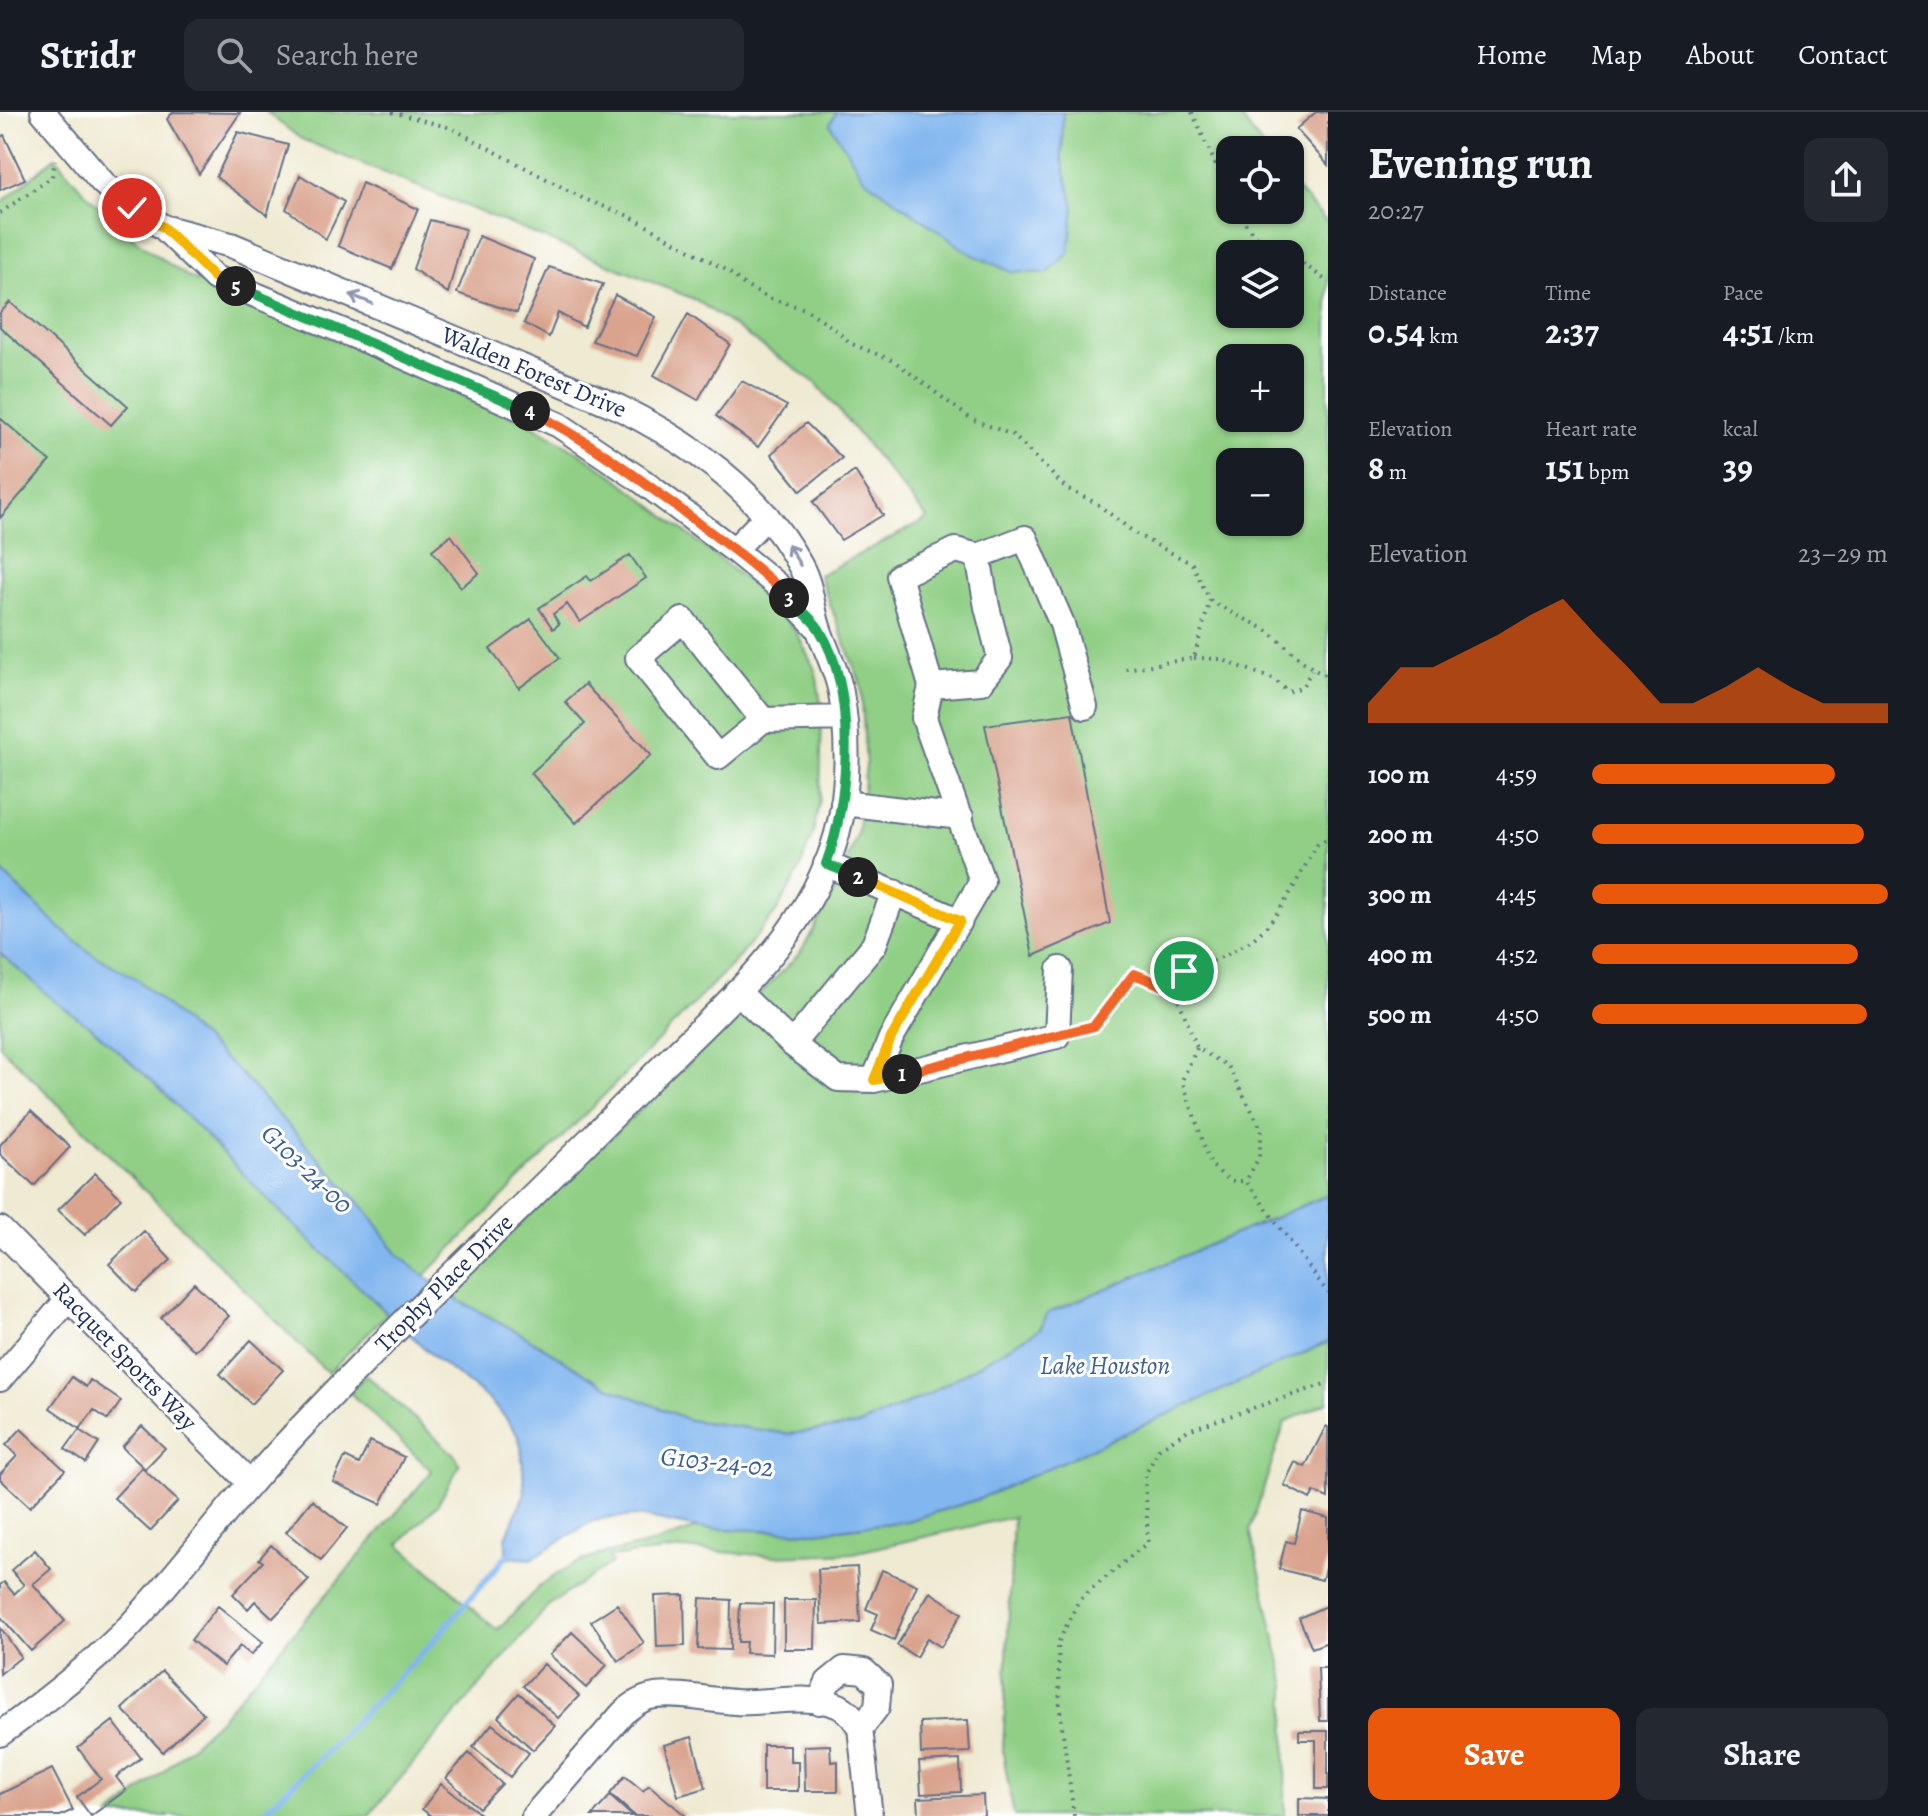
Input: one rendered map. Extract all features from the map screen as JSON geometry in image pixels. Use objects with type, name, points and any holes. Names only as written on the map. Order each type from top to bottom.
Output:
[{"type":"street","name":"Walden Forest Drive","points":[[47,119],[103,183],[132,208],[163,227],[215,278],[559,425],[642,481],[734,550],[777,585],[819,629]]},
{"type":"street","name":"Walden Forest Drive","points":[[163,227],[231,245],[648,421],[702,458],[747,496],[767,516],[804,572],[819,629],[841,692],[844,718],[843,803]]},
{"type":"street","name":"Walden Forest Drive","points":[[398,354],[413,320]]},
{"type":"street","points":[[734,550],[767,516]]},
{"type":"street","points":[[874,1080],[891,1038],[982,881],[924,718],[931,686],[899,576],[956,550],[978,556],[1025,538],[1062,624],[1085,707]]},
{"type":"street","points":[[931,686],[981,682],[1000,658],[978,556]]},
{"type":"street","points":[[763,720],[683,620],[638,658],[718,757],[763,720],[844,718]]},
{"type":"street","points":[[843,803],[961,817]]},
{"type":"street","name":"Trophy Place Drive","points":[[0,1734],[85,1668],[125,1631],[250,1483],[368,1358],[582,1148],[792,931],[809,904],[826,864],[837,834],[843,803]]},
{"type":"street","points":[[826,864],[960,921]]},
{"type":"street","points":[[792,1044],[874,945],[894,892]]},
{"type":"street","points":[[737,991],[792,1044],[838,1079],[874,1080],[1057,1036],[1060,969]]},
{"type":"street","name":"Racquet Sports Way","points":[[0,1229],[250,1483]]},
{"type":"street","points":[[0,1379],[69,1298]]},
{"type":"street","points":[[819,1702],[828,1682],[844,1669],[864,1671],[879,1685],[877,1707],[860,1729]]},
{"type":"street","points":[[534,1816],[623,1713],[639,1700],[684,1695],[736,1702],[819,1702],[840,1706],[855,1719],[860,1729],[870,1816]]},
{"type":"path","points":[[392,112],[451,128],[584,199],[629,216],[726,270],[747,287],[769,298],[805,309],[852,344],[894,361],[971,419],[1013,435],[1066,488],[1096,503],[1136,534],[1192,564],[1210,600],[1265,630],[1312,670],[1328,676]]},
{"type":"path","points":[[1192,112],[1216,166]]},
{"type":"path","points":[[0,213],[52,177],[56,164],[47,119]]},
{"type":"path","points":[[1246,224],[1258,240]]},
{"type":"path","points":[[1304,264],[1328,282]]},
{"type":"path","points":[[1194,658],[1210,600]]},
{"type":"path","points":[[1120,670],[1194,658],[1221,659],[1275,680],[1288,692],[1302,687],[1312,670]]},
{"type":"path","points":[[1162,985],[1184,971],[1215,960],[1251,940],[1272,920],[1317,845],[1328,838]]},
{"type":"path","points":[[1057,1036],[1094,1026],[1134,974],[1175,990],[1197,1048],[1228,1066],[1262,1130],[1259,1157],[1246,1181]]},
{"type":"path","points":[[1197,1048],[1182,1080],[1211,1165],[1230,1181],[1246,1181]]},
{"type":"path","points":[[1246,1181],[1328,1293]]},
{"type":"path","points":[[1074,1816],[1060,1710],[1058,1643],[1079,1600],[1148,1542],[1145,1475],[1159,1449],[1188,1430],[1328,1383]]},
{"type":"green space","points":[[266,112],[1237,112],[1255,136],[1216,136],[1216,224],[1304,224],[1304,197],[1328,223],[1328,1195],[1048,1313],[1040,1329],[927,1395],[860,1425],[789,1434],[689,1420],[606,1386],[518,1332],[452,1297],[491,1251],[740,1015],[801,952],[835,891],[857,835],[866,766],[861,685],[819,575],[928,519],[817,384],[696,300],[301,139]]},
{"type":"green space","points":[[55,157],[118,224],[192,279],[528,423],[617,478],[771,600],[797,633],[816,672],[822,710],[820,799],[813,833],[799,871],[777,911],[739,957],[644,1055],[328,1373],[0,1046],[0,204]]},
{"type":"green space","points":[[1328,1342],[1328,1402],[1285,1422],[1250,1530],[1286,1685],[1285,1816],[1014,1816],[1003,1753],[1013,1517],[853,1553],[773,1556],[684,1549],[609,1557],[612,1563],[549,1605],[368,1816],[110,1816],[221,1718],[432,1471],[349,1392],[366,1375],[456,1456],[460,1465],[437,1505],[399,1544],[497,1630],[542,1584],[572,1565],[599,1555],[657,1542],[697,1528],[814,1532],[907,1521],[979,1499]]},
{"type":"water","points":[[836,112],[1063,112],[1062,160],[1074,207],[1069,253],[1048,273],[1011,272],[969,253],[864,178],[830,124]]},
{"type":"water","name":"Lake Houston","points":[[0,870],[59,927],[92,954],[137,979],[238,1071],[369,1213],[398,1255],[452,1297],[518,1332],[606,1386],[689,1420],[789,1434],[860,1425],[927,1395],[1040,1329],[1048,1313],[1328,1195],[1328,1342],[979,1499],[907,1521],[814,1532],[697,1528],[638,1516],[605,1518],[591,1522],[531,1559],[506,1557],[506,1537],[525,1493],[521,1446],[517,1434],[504,1416],[488,1399],[435,1358],[287,1219],[154,1083],[0,953]]},
{"type":"building","points":[[173,112],[240,113],[199,174],[167,119]]},
{"type":"building","points":[[1316,112],[1328,112],[1328,165],[1304,136],[1296,129]]},
{"type":"building","points":[[238,132],[288,145],[267,215],[216,177]]},
{"type":"building","points":[[4,135],[25,179],[0,190],[0,137]]},
{"type":"building","points":[[300,175],[344,202],[326,239],[286,209]]},
{"type":"building","points":[[362,183],[418,209],[392,269],[338,246]]},
{"type":"building","points":[[430,220],[465,229],[448,293],[413,269]]},
{"type":"building","points":[[479,236],[534,259],[517,313],[457,293]]},
{"type":"building","points":[[549,267],[603,284],[584,327],[558,313],[549,337],[524,323]]},
{"type":"building","points":[[615,295],[656,317],[637,356],[592,341]]},
{"type":"building","points":[[10,302],[128,406],[111,425],[0,327],[0,313]]},
{"type":"building","points":[[688,314],[730,344],[698,400],[654,375]]},
{"type":"building","points":[[742,381],[787,406],[758,447],[716,416]]},
{"type":"building","points":[[0,418],[50,461],[0,518]]},
{"type":"building","points":[[806,423],[842,458],[801,491],[771,454]]},
{"type":"building","points":[[855,471],[883,515],[841,540],[813,502]]},
{"type":"building","points":[[451,535],[479,573],[461,587],[432,550]]},
{"type":"building","points":[[630,555],[646,578],[580,622],[567,604],[553,614],[559,624],[553,629],[539,608],[587,576],[591,581]]},
{"type":"building","points":[[531,619],[560,658],[519,688],[490,649]]},
{"type":"building","points":[[585,684],[651,755],[576,823],[531,773],[585,724],[565,702]]},
{"type":"building","points":[[1072,713],[1110,923],[1033,956],[985,725]]},
{"type":"building","points":[[31,1111],[70,1147],[34,1186],[0,1154],[0,1145]]},
{"type":"building","points":[[95,1173],[121,1198],[85,1235],[58,1210]]},
{"type":"building","points":[[144,1231],[171,1260],[136,1292],[109,1264]]},
{"type":"building","points":[[194,1283],[229,1316],[195,1351],[161,1318]]},
{"type":"building","points":[[251,1340],[283,1370],[251,1404],[220,1374]]},
{"type":"building","points":[[72,1377],[86,1387],[90,1380],[121,1401],[108,1420],[94,1410],[80,1429],[50,1408]]},
{"type":"building","points":[[142,1426],[165,1448],[145,1469],[122,1447]]},
{"type":"building","points":[[1326,1426],[1328,1498],[1314,1492],[1310,1499],[1284,1485],[1295,1462],[1305,1467]]},
{"type":"building","points":[[21,1429],[65,1470],[30,1507],[0,1479],[0,1474],[17,1456],[6,1445]]},
{"type":"building","points":[[79,1430],[99,1443],[86,1463],[65,1449]]},
{"type":"building","points":[[370,1441],[404,1457],[381,1504],[333,1482],[345,1457],[359,1464]]},
{"type":"building","points":[[142,1468],[178,1501],[150,1531],[114,1498]]},
{"type":"building","points":[[312,1500],[347,1528],[321,1560],[286,1532]]},
{"type":"building","points":[[1302,1511],[1328,1518],[1328,1557],[1322,1580],[1279,1569],[1286,1541],[1294,1543]]},
{"type":"building","points":[[271,1545],[309,1580],[273,1618],[255,1601],[248,1609],[233,1594],[263,1562],[259,1559]]},
{"type":"building","points":[[35,1550],[51,1569],[33,1584],[65,1621],[31,1651],[0,1616],[0,1585],[4,1582],[14,1594],[24,1585],[11,1570]]},
{"type":"building","points":[[857,1567],[860,1622],[821,1624],[818,1569]]},
{"type":"building","points":[[882,1570],[917,1585],[894,1640],[871,1630],[878,1614],[866,1609]]},
{"type":"building","points":[[930,1592],[962,1613],[941,1647],[927,1638],[916,1657],[897,1645]]},
{"type":"building","points":[[684,1595],[685,1646],[657,1647],[655,1596]]},
{"type":"building","points":[[700,1598],[731,1600],[730,1650],[698,1649]]},
{"type":"building","points":[[784,1600],[816,1600],[815,1649],[784,1649]]},
{"type":"building","points":[[740,1603],[773,1604],[772,1654],[745,1653],[746,1642],[738,1642]]},
{"type":"building","points":[[617,1604],[644,1643],[618,1661],[591,1621]]},
{"type":"building","points":[[1328,1605],[1328,1642],[1312,1648],[1299,1618]]},
{"type":"building","points":[[218,1606],[263,1642],[251,1655],[240,1646],[223,1666],[191,1640]]},
{"type":"building","points":[[0,1627],[21,1657],[0,1674]]},
{"type":"building","points":[[572,1632],[607,1665],[586,1688],[550,1655]]},
{"type":"building","points":[[544,1664],[579,1696],[558,1718],[523,1686]]},
{"type":"building","points":[[1318,1668],[1328,1668],[1328,1721],[1320,1721]]},
{"type":"building","points":[[162,1671],[204,1714],[163,1752],[122,1709]]},
{"type":"building","points":[[519,1693],[555,1726],[533,1750],[498,1717]]},
{"type":"building","points":[[968,1720],[970,1752],[921,1754],[920,1722]]},
{"type":"building","points":[[113,1721],[141,1758],[116,1777],[126,1790],[91,1816],[77,1797],[101,1779],[78,1748]]},
{"type":"building","points":[[492,1724],[529,1753],[510,1777],[473,1747]]},
{"type":"building","points":[[1299,1731],[1328,1731],[1328,1789],[1316,1789],[1316,1740],[1299,1740]]},
{"type":"building","points":[[692,1737],[706,1788],[678,1796],[664,1745]]},
{"type":"building","points":[[763,1745],[790,1745],[790,1761],[798,1761],[798,1791],[763,1791]]},
{"type":"building","points":[[830,1745],[831,1762],[838,1761],[838,1791],[805,1791],[804,1746]]},
{"type":"building","points":[[469,1753],[502,1784],[479,1808],[446,1778]]},
{"type":"building","points":[[960,1760],[961,1792],[921,1794],[919,1762]]},
{"type":"building","points":[[52,1769],[73,1810],[60,1816],[0,1816],[0,1794]]},
{"type":"building","points":[[625,1776],[643,1791],[649,1785],[686,1816],[635,1816],[610,1794]]},
{"type":"building","points":[[441,1784],[479,1813],[476,1816],[431,1816],[422,1809]]},
{"type":"building","points":[[983,1795],[984,1816],[919,1816],[918,1798]]},
{"type":"building","points":[[610,1796],[632,1816],[592,1816]]},
{"type":"building","points":[[1299,1798],[1328,1799],[1328,1816],[1299,1816]]},
{"type":"waterway","name":"G103-24-02","points":[[259,1816],[428,1647],[510,1552]]},
{"type":"route","points":[[132,208],[163,227],[215,278],[516,404],[559,425],[642,481],[734,550],[777,585],[819,629],[841,692],[845,726],[843,803],[837,834],[826,864],[960,921],[891,1038],[874,1080],[1094,1026],[1134,974],[1162,985],[1184,971]]},
{"type":"water label","name":"G103-24-00","points":[[307,1169]]}]
